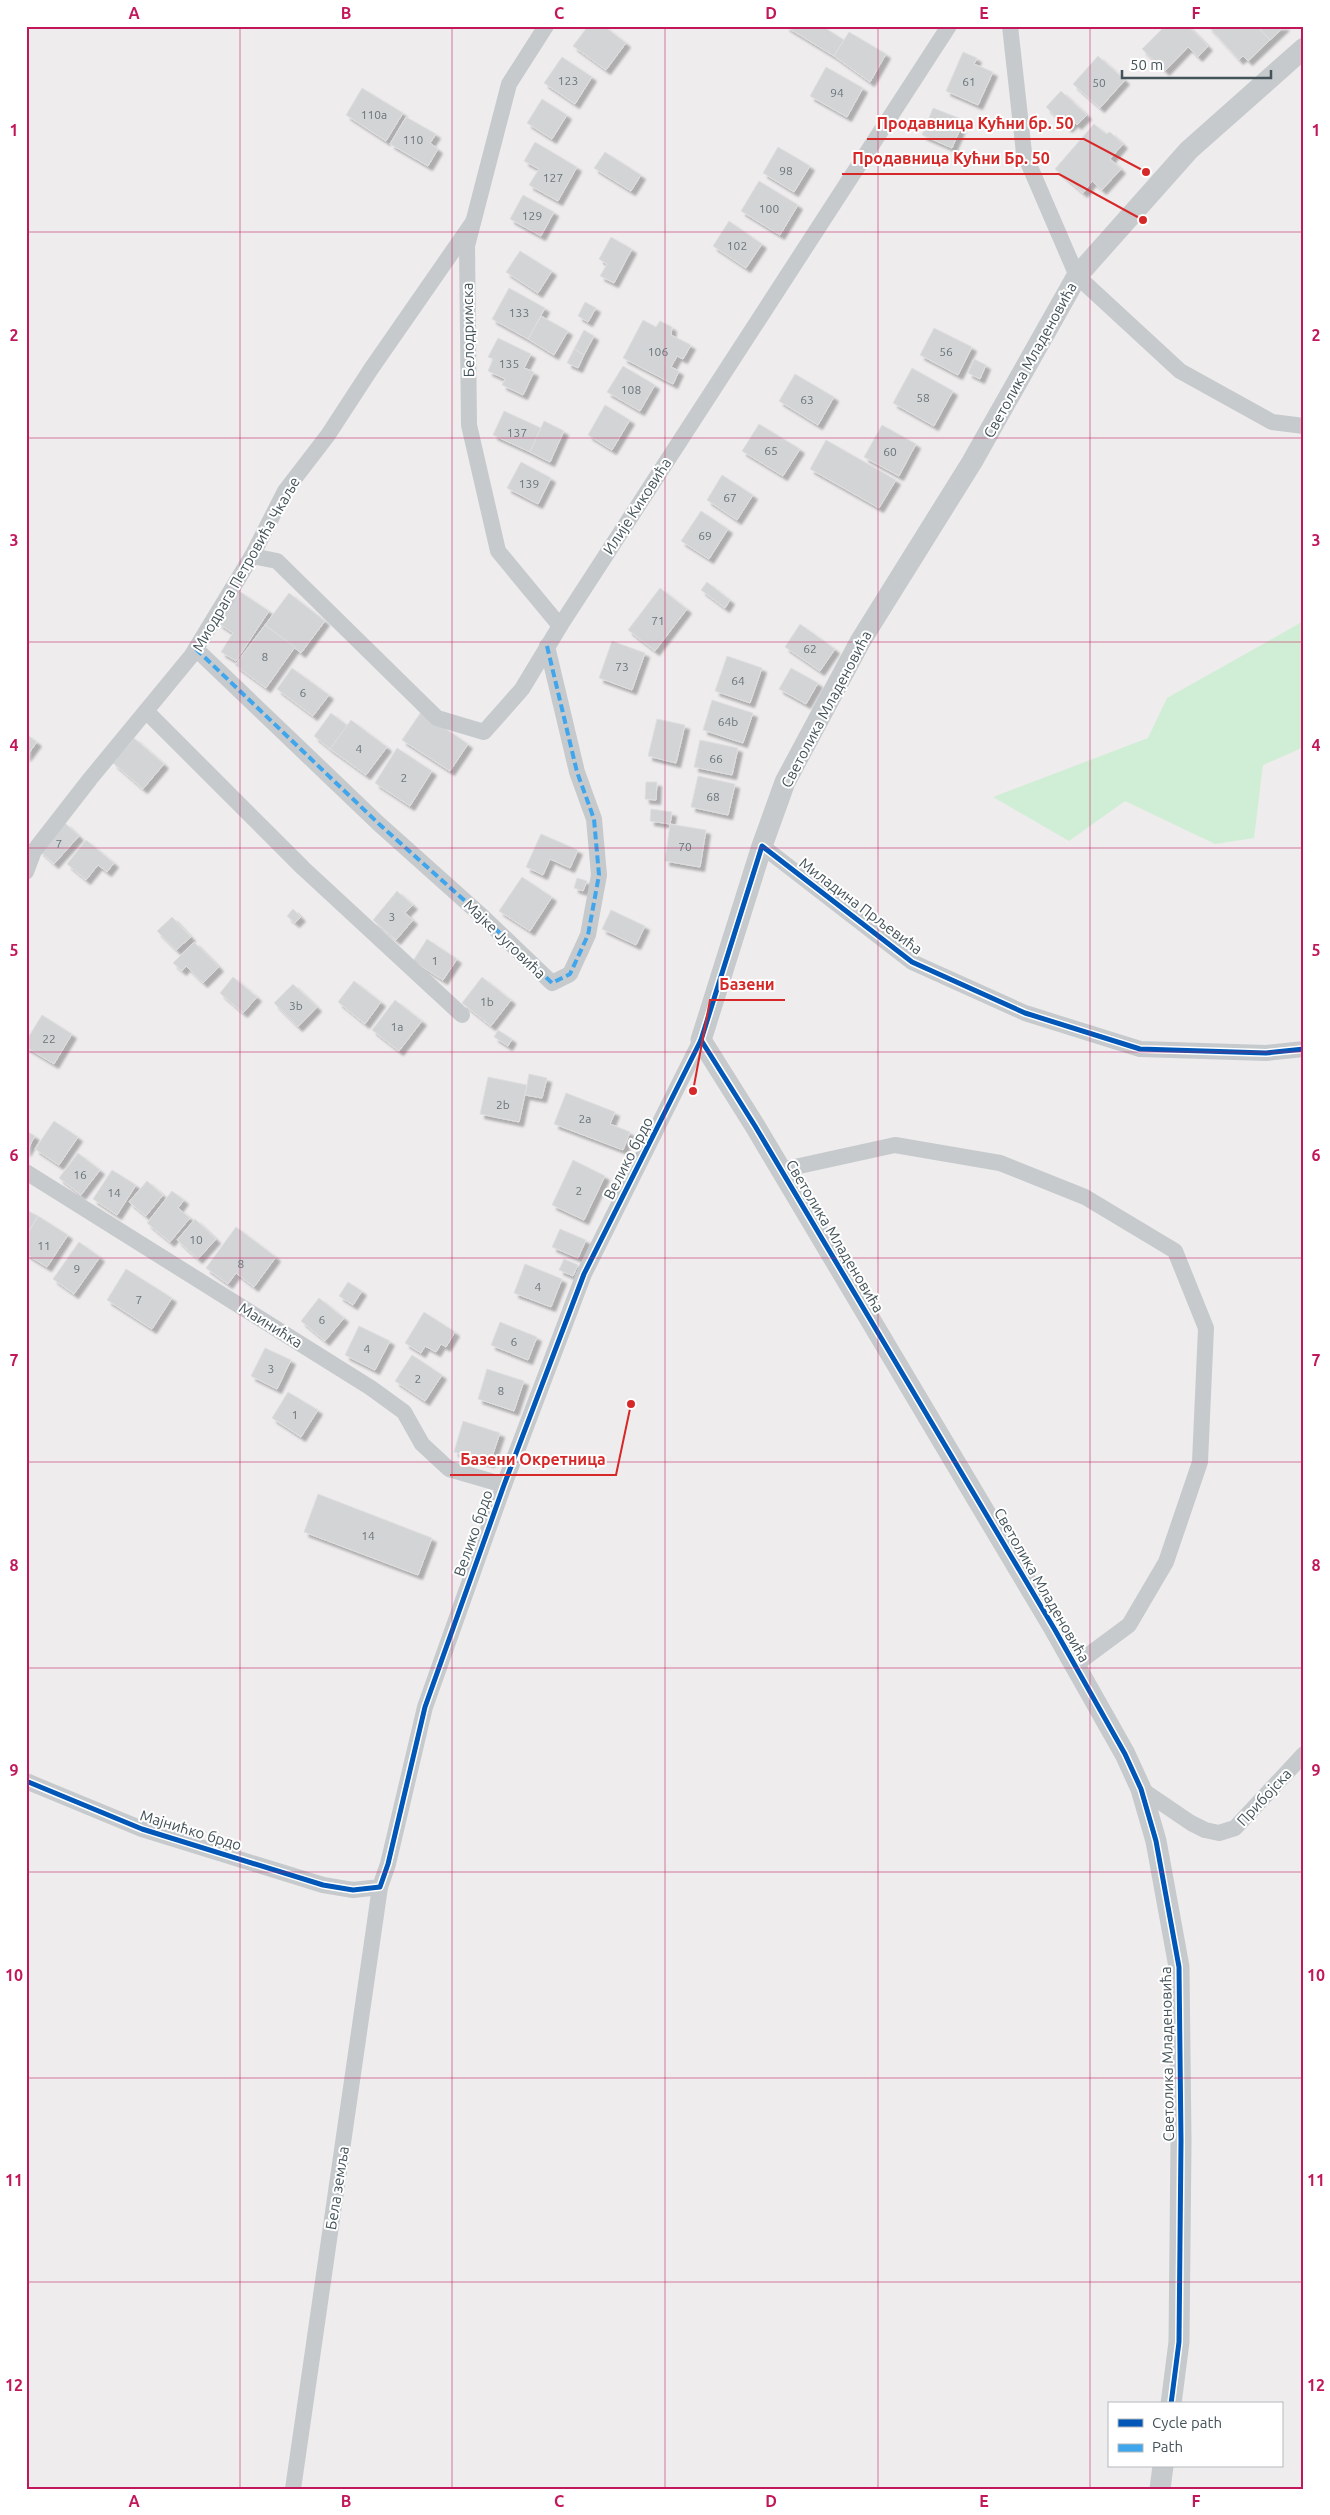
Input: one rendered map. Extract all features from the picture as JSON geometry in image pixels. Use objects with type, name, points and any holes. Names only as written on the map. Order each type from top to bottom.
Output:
[{"type":"street","name":"Белодримска","points":[[546,26],[509,84],[467,246],[469,425],[498,551],[560,626]]},
{"type":"street","name":"Илије Киковића","points":[[252,556],[278,561],[437,718],[484,732],[522,689],[547,646],[949,26]]},
{"type":"street","points":[[1010,26],[1024,153],[1077,276],[1180,371],[1272,422],[1304,426]]},
{"type":"street","name":"Светолика Младеновића","points":[[1171,2402],[1179,2342],[1182,2140],[1179,1967],[1156,1841],[1141,1789],[1125,1754],[1075,1665],[781,1170],[701,1040],[762,846],[785,782],[861,640],[972,462],[1077,276],[1189,150],[1304,48]]},
{"type":"street","name":"Миодрага Петровића Чкаље","points":[[26,872],[34,851],[196,649],[252,556],[285,491],[328,435],[371,369],[473,222]]},
{"type":"street","name":"Мајке Југовића","points":[[196,649],[379,824],[483,917],[552,983],[570,974],[588,935],[599,875],[594,819],[577,772],[547,646]]},
{"type":"street","points":[[146,711],[303,868],[462,1015]]},
{"type":"street","name":"Миладина Прљевића","points":[[762,846],[912,962],[1025,1012],[1140,1049],[1266,1053],[1304,1049]]},
{"type":"street","name":"Велико брдо","points":[[380,1887],[388,1864],[426,1707],[504,1485],[584,1274],[701,1040]]},
{"type":"street","points":[[781,1170],[895,1145],[1000,1163],[1085,1197],[1175,1251],[1206,1328],[1200,1462],[1166,1562],[1129,1625],[1075,1665]]},
{"type":"street","name":"Маинићка","points":[[26,1172],[371,1388],[404,1412],[422,1444],[449,1470],[504,1485]]},
{"type":"street","name":"Прибојска","points":[[1141,1789],[1191,1823],[1205,1830],[1218,1833],[1235,1828],[1304,1754]]},
{"type":"street","name":"Мајнићко брдо","points":[[26,1781],[142,1829],[323,1885],[353,1890],[380,1887]]},
{"type":"street","name":"Бела земља","points":[[294,2489],[380,1887]]},
{"type":"street","points":[[1160,2489],[1163,2468]]},
{"type":"green space","points":[[1302,622],[1304,623],[1304,747],[1263,765],[1254,838],[1215,844],[1125,801],[1069,841],[993,797],[1148,738],[1167,698]]},
{"type":"building","points":[[588,26],[604,26],[626,43],[606,70],[573,46]]},
{"type":"building","points":[[785,26],[822,26],[844,40],[834,56]]},
{"type":"building","points":[[1165,26],[1188,26],[1208,46],[1198,57],[1188,47],[1165,71],[1142,49]]},
{"type":"building","points":[[1208,26],[1257,26],[1270,40],[1248,61],[1243,56],[1239,60]]},
{"type":"building","points":[[1257,26],[1285,26],[1270,40]]},
{"type":"building","points":[[849,32],[886,54],[870,82],[834,56]]},
{"type":"building","points":[[963,52],[977,58],[974,64],[993,72],[978,105],[946,91]]},
{"type":"building","points":[[1098,56],[1125,80],[1100,108],[1073,84]]},
{"type":"building","points":[[562,57],[592,77],[575,104],[544,83]]},
{"type":"building","points":[[826,67],[863,88],[847,117],[810,96]]},
{"type":"building","points":[[362,88],[403,113],[386,141],[346,115]]},
{"type":"building","points":[[1061,91],[1087,115],[1077,125],[1074,122],[1068,128],[1046,107]]},
{"type":"building","points":[[542,99],[567,115],[552,139],[527,123]]},
{"type":"building","points":[[933,108],[964,120],[952,148],[922,135]]},
{"type":"building","points":[[406,117],[436,134],[430,143],[438,149],[428,166],[390,144]]},
{"type":"building","points":[[1094,124],[1106,134],[1110,132],[1123,144],[1110,159],[1121,169],[1102,190],[1092,181],[1083,193],[1055,169]]},
{"type":"building","points":[[535,142],[577,167],[558,201],[529,185],[539,169],[524,161]]},
{"type":"building","points":[[778,147],[810,166],[794,192],[763,173]]},
{"type":"building","points":[[605,152],[641,175],[631,191],[594,168]]},
{"type":"building","points":[[759,181],[798,205],[780,235],[741,211]]},
{"type":"building","points":[[523,195],[554,212],[541,236],[510,219]]},
{"type":"building","points":[[729,221],[762,244],[746,268],[713,246]]},
{"type":"building","points":[[611,237],[632,249],[614,283],[600,276],[607,264],[599,259]]},
{"type":"building","points":[[520,251],[552,271],[538,293],[506,272]]},
{"type":"building","points":[[509,288],[545,308],[528,339],[492,319]]},
{"type":"building","points":[[585,302],[596,308],[588,322],[578,316]]},
{"type":"building","points":[[541,316],[568,331],[554,355],[528,339]]},
{"type":"building","points":[[643,320],[656,327],[660,321],[672,327],[671,335],[691,345],[683,359],[677,356],[671,367],[679,371],[673,384],[623,358]]},
{"type":"building","points":[[934,328],[972,347],[958,375],[920,355]]},
{"type":"building","points":[[584,330],[594,336],[584,355],[574,349]]},
{"type":"building","points":[[498,338],[531,354],[524,368],[534,372],[523,395],[502,385],[505,379],[488,371],[493,359],[488,357]]},
{"type":"building","points":[[574,349],[584,355],[578,368],[567,363]]},
{"type":"building","points":[[974,359],[986,365],[980,379],[968,373]]},
{"type":"building","points":[[623,366],[655,385],[640,411],[607,392]]},
{"type":"building","points":[[912,368],[953,391],[934,426],[893,403]]},
{"type":"building","points":[[795,374],[834,397],[818,425],[779,401]]},
{"type":"building","points":[[605,405],[630,420],[612,450],[588,435]]},
{"type":"building","points":[[504,411],[541,428],[530,452],[493,435]]},
{"type":"building","points":[[544,421],[564,431],[550,462],[530,452]]},
{"type":"building","points":[[759,424],[800,449],[783,476],[742,451]]},
{"type":"building","points":[[882,425],[916,444],[899,476],[864,457]]},
{"type":"building","points":[[826,440],[896,480],[879,508],[810,469]]},
{"type":"building","points":[[521,462],[551,478],[538,504],[507,488]]},
{"type":"building","points":[[722,475],[753,495],[737,520],[707,500]]},
{"type":"building","points":[[701,511],[728,529],[709,559],[681,541]]},
{"type":"building","points":[[707,582],[730,600],[725,608],[701,590]]},
{"type":"building","points":[[660,588],[687,609],[655,651],[628,630]]},
{"type":"building","points":[[239,591],[269,611],[236,661],[221,652],[233,633],[218,623]]},
{"type":"building","points":[[289,593],[325,621],[301,653],[265,625]]},
{"type":"building","points":[[800,624],[835,649],[820,671],[785,647]]},
{"type":"building","points":[[265,625],[295,647],[266,688],[235,665]]},
{"type":"building","points":[[612,641],[645,653],[632,690],[599,678]]},
{"type":"building","points":[[727,656],[762,668],[750,703],[715,691]]},
{"type":"building","points":[[292,668],[329,695],[313,716],[277,689]]},
{"type":"building","points":[[791,668],[818,683],[806,704],[779,689]]},
{"type":"building","points":[[712,700],[753,713],[743,743],[703,730]]},
{"type":"building","points":[[421,712],[468,744],[450,771],[402,740]]},
{"type":"building","points":[[331,713],[348,726],[330,749],[314,736]]},
{"type":"building","points":[[657,719],[685,725],[676,763],[648,756]]},
{"type":"building","points":[[351,720],[387,747],[366,775],[330,749]]},
{"type":"building","points":[[26,734],[37,742],[26,757]]},
{"type":"building","points":[[134,738],[164,764],[143,789],[113,763]]},
{"type":"building","points":[[700,740],[738,748],[732,775],[694,767]]},
{"type":"building","points":[[397,748],[432,771],[410,806],[375,783]]},
{"type":"building","points":[[698,776],[735,784],[728,815],[691,807]]},
{"type":"building","points":[[646,782],[657,782],[656,800],[645,799]]},
{"type":"building","points":[[651,809],[672,812],[670,824],[650,821]]},
{"type":"building","points":[[65,823],[79,836],[54,864],[39,850]]},
{"type":"building","points":[[670,824],[706,830],[700,867],[665,861]]},
{"type":"building","points":[[541,834],[578,850],[570,868],[550,859],[543,875],[526,867]]},
{"type":"building","points":[[86,840],[114,863],[107,872],[98,865],[86,880],[67,864]]},
{"type":"building","points":[[522,877],[552,897],[530,931],[499,911]]},
{"type":"building","points":[[577,878],[587,881],[583,891],[574,888]]},
{"type":"building","points":[[397,891],[413,905],[405,913],[413,920],[396,940],[373,920]]},
{"type":"building","points":[[293,909],[301,917],[295,923],[287,916]]},
{"type":"building","points":[[611,910],[645,926],[636,945],[602,929]]},
{"type":"building","points":[[172,917],[191,937],[176,950],[157,931]]},
{"type":"building","points":[[427,939],[457,959],[443,980],[413,961]]},
{"type":"building","points":[[194,942],[219,967],[203,983],[186,966],[182,971],[173,963]]},
{"type":"building","points":[[233,977],[257,997],[243,1013],[220,993]]},
{"type":"building","points":[[482,977],[511,1000],[491,1026],[462,1003]]},
{"type":"building","points":[[354,981],[381,1002],[365,1024],[338,1002]]},
{"type":"building","points":[[293,984],[317,1007],[298,1027],[274,1003]]},
{"type":"building","points":[[395,1000],[422,1021],[399,1051],[372,1030]]},
{"type":"building","points":[[42,1015],[72,1034],[54,1064],[26,1047],[26,1041]]},
{"type":"building","points":[[498,1030],[512,1039],[508,1046],[494,1037]]},
{"type":"building","points":[[529,1074],[547,1078],[542,1098],[525,1095]]},
{"type":"building","points":[[488,1077],[527,1085],[519,1122],[480,1114]]},
{"type":"building","points":[[566,1093],[615,1112],[610,1124],[630,1132],[623,1150],[554,1124]]},
{"type":"building","points":[[54,1121],[78,1137],[59,1165],[35,1149]]},
{"type":"building","points":[[26,1131],[35,1136],[26,1152]]},
{"type":"building","points":[[78,1153],[100,1170],[81,1195],[59,1178]]},
{"type":"building","points":[[573,1160],[605,1176],[584,1220],[552,1205]]},
{"type":"building","points":[[112,1170],[136,1185],[117,1215],[93,1199]]},
{"type":"building","points":[[147,1181],[163,1195],[146,1216],[129,1202]]},
{"type":"building","points":[[172,1191],[184,1200],[178,1208],[190,1218],[170,1242],[147,1223]]},
{"type":"building","points":[[26,1210],[38,1216],[26,1236]]},
{"type":"building","points":[[38,1216],[68,1235],[47,1267],[26,1254],[26,1236]]},
{"type":"building","points":[[195,1219],[216,1239],[198,1259],[177,1240]]},
{"type":"building","points":[[236,1227],[276,1257],[254,1287],[236,1273],[228,1284],[206,1268]]},
{"type":"building","points":[[560,1229],[586,1240],[578,1258],[552,1247]]},
{"type":"building","points":[[79,1242],[100,1257],[74,1294],[53,1279]]},
{"type":"building","points":[[564,1259],[578,1265],[573,1276],[559,1270]]},
{"type":"building","points":[[525,1264],[562,1279],[551,1307],[514,1293]]},
{"type":"building","points":[[126,1269],[172,1298],[152,1329],[107,1300]]},
{"type":"building","points":[[348,1282],[362,1291],[353,1305],[339,1296]]},
{"type":"building","points":[[319,1298],[344,1318],[325,1341],[301,1321]]},
{"type":"building","points":[[424,1312],[455,1332],[446,1347],[441,1344],[436,1352],[425,1346],[421,1353],[405,1343]]},
{"type":"building","points":[[500,1322],[537,1337],[528,1360],[491,1345]]},
{"type":"building","points":[[359,1326],[390,1341],[375,1370],[345,1355]]},
{"type":"building","points":[[265,1348],[291,1360],[277,1389],[251,1376]]},
{"type":"building","points":[[412,1355],[442,1375],[425,1401],[395,1381]]},
{"type":"building","points":[[487,1369],[524,1381],[514,1411],[478,1399]]},
{"type":"building","points":[[288,1392],[318,1410],[301,1437],[272,1418]]},
{"type":"building","points":[[463,1421],[500,1433],[490,1463],[454,1452]]},
{"type":"building","points":[[318,1494],[432,1538],[418,1575],[304,1532]]},
{"type":"marked path","points":[[196,649],[379,824],[483,917],[552,983],[570,974],[588,935],[599,875],[594,819],[577,772],[547,646]]},
{"type":"cycle path","points":[[26,1781],[142,1829],[323,1885],[353,1890],[380,1887],[388,1864],[425,1707],[504,1485],[584,1274],[701,1040],[762,846],[912,962],[1025,1013],[1140,1049],[1266,1053],[1304,1049]]},
{"type":"cycle path","points":[[701,1040],[755,1126],[1055,1630],[1125,1754],[1141,1789],[1156,1841],[1179,1967],[1181,2141],[1179,2342],[1171,2402]]},
{"type":"place","name":"Продавница Кућни бр. 50","points":[[1146,172]]},
{"type":"place","name":"Продавница Кућни Бр. 50","points":[[1143,220]]},
{"type":"place","name":"Базени","points":[[693,1091]]},
{"type":"place","name":"Базени Окретница","points":[[631,1404]]}]
